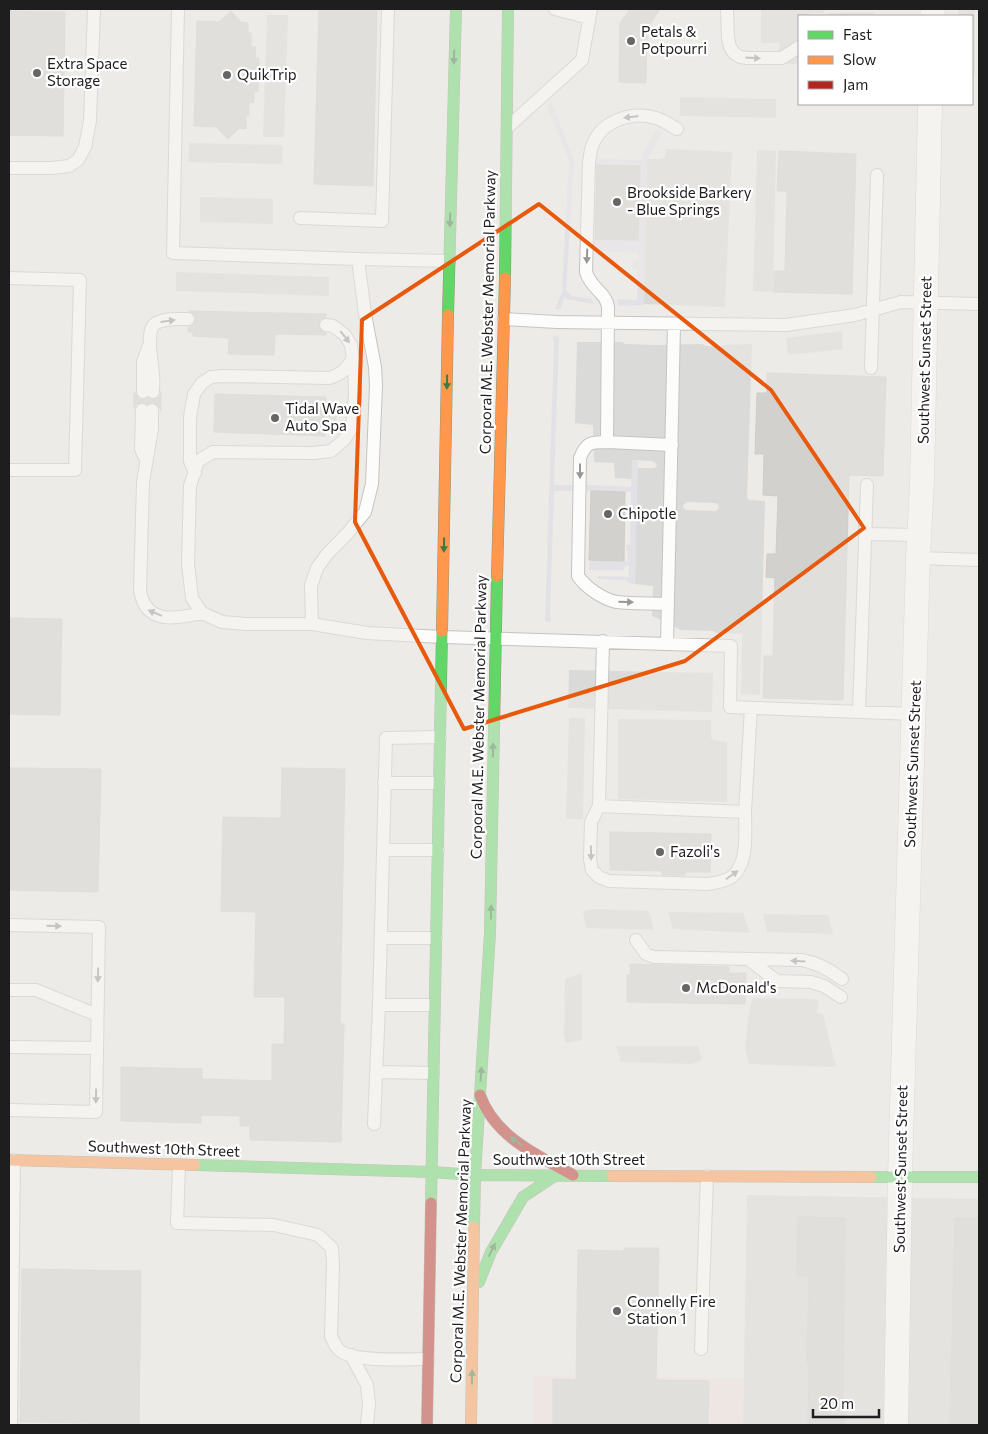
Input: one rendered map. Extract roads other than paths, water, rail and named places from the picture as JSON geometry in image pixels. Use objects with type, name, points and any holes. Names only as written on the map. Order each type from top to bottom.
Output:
[{"type":"main road","name":"Corporal M.E. Webster Memorial Parkway","points":[[427,1425],[449,261],[456,9]]},
{"type":"main road","name":"Corporal M.E. Webster Memorial Parkway","points":[[471,1425],[475,1175],[490,933],[495,638],[504,319],[508,9]]},
{"type":"main road","points":[[480,1096],[485,1109],[493,1121],[512,1139],[573,1175]]},
{"type":"main road","name":"Southwest 10th Street","points":[[11,1160],[431,1172],[475,1175],[979,1177]]},
{"type":"main road","points":[[473,1295],[491,1252],[506,1223],[523,1198],[556,1175]]},
{"type":"street","name":"Southwest Sunset Street","points":[[896,1425],[900,1176],[926,303],[930,105]]},
{"type":"lane","points":[[9,168],[69,166],[78,160],[85,147],[90,122],[94,9]]},
{"type":"lane","points":[[178,9],[173,253],[449,261]]},
{"type":"lane","points":[[300,218],[382,221],[388,9]]},
{"type":"lane","points":[[507,128],[582,60],[590,14],[555,9]]},
{"type":"lane","points":[[727,9],[730,47],[740,57],[782,58],[797,48]]},
{"type":"lane","points":[[607,442],[607,302],[593,286],[586,272],[591,150],[597,136],[608,126],[620,118],[632,115],[658,118],[677,129]]},
{"type":"lane","points":[[871,368],[877,175]]},
{"type":"lane","points":[[312,624],[311,586],[317,568],[365,512],[372,484],[375,367],[365,314],[358,259]]},
{"type":"lane","points":[[9,278],[80,280],[76,470],[9,470]]},
{"type":"lane","points":[[504,319],[557,322],[786,325],[855,315],[901,302],[979,304]]},
{"type":"lane","points":[[148,392],[153,378],[150,342],[151,328],[155,323],[167,320],[188,320]]},
{"type":"lane","points":[[326,324],[333,326],[345,335],[351,345],[355,395],[352,427],[344,440],[332,451],[313,453],[214,452],[198,461],[190,486],[188,564],[192,598],[202,613],[222,622],[312,624],[367,633],[731,646],[730,707],[914,714]]},
{"type":"lane","points":[[667,644],[674,324]]},
{"type":"lane","points":[[195,473],[190,461],[190,417],[194,394],[202,383],[211,377],[224,376],[329,378],[339,376],[353,359]]},
{"type":"lane","points":[[147,410],[152,429],[143,482],[140,590],[142,601],[148,611],[159,616],[182,618],[202,613]]},
{"type":"lane","points":[[668,604],[614,602],[583,584],[578,576],[580,458],[583,449],[588,444],[596,442],[672,445]]},
{"type":"lane","points":[[859,712],[867,485]]},
{"type":"lane","points":[[866,534],[979,560]]},
{"type":"lane","points":[[603,642],[599,806],[591,822],[590,859],[592,870],[599,877],[609,881],[707,884],[729,879],[739,870],[743,861],[750,708]]},
{"type":"lane","points":[[374,1124],[386,738],[440,737]]},
{"type":"lane","points":[[384,783],[439,783]]},
{"type":"lane","points":[[599,806],[745,812]]},
{"type":"lane","points":[[383,850],[438,850]]},
{"type":"lane","points":[[9,926],[99,927],[96,1112],[9,1110]]},
{"type":"lane","points":[[381,938],[436,938]]},
{"type":"lane","points":[[636,940],[646,954],[654,957],[802,960],[828,969],[842,979]]},
{"type":"lane","points":[[748,959],[777,981],[811,982],[824,986],[841,997]]},
{"type":"lane","points":[[9,990],[36,990],[97,1015]]},
{"type":"lane","points":[[379,1005],[434,1004]]},
{"type":"lane","points":[[9,1047],[97,1048]]},
{"type":"lane","points":[[376,1072],[433,1073]]},
{"type":"lane","points":[[11,1160],[11,1425]]},
{"type":"lane","points":[[179,1165],[177,1223],[274,1225],[318,1234],[332,1248],[334,1264],[331,1336],[335,1346],[342,1352],[360,1358],[428,1359]]},
{"type":"lane","points":[[701,1349],[707,1176]]},
{"type":"lane","points":[[351,1355],[367,1385],[369,1404],[367,1425]]},
{"type":"place","name":"Petals & Potpourri","points":[[631,41]]},
{"type":"place","name":"Extra Space Storage","points":[[37,73]]},
{"type":"place","name":"QuikTrip","points":[[227,75]]},
{"type":"place","name":"Brookside Barkery - Blue Springs","points":[[617,202]]},
{"type":"place","name":"Tidal Wave Auto Spa","points":[[275,418]]},
{"type":"place","name":"Chipotle","points":[[608,514]]},
{"type":"place","name":"Fazoli's","points":[[660,852]]},
{"type":"place","name":"McDonald's","points":[[686,988]]},
{"type":"place","name":"Connelly Fire Station 1","points":[[617,1311]]}]
